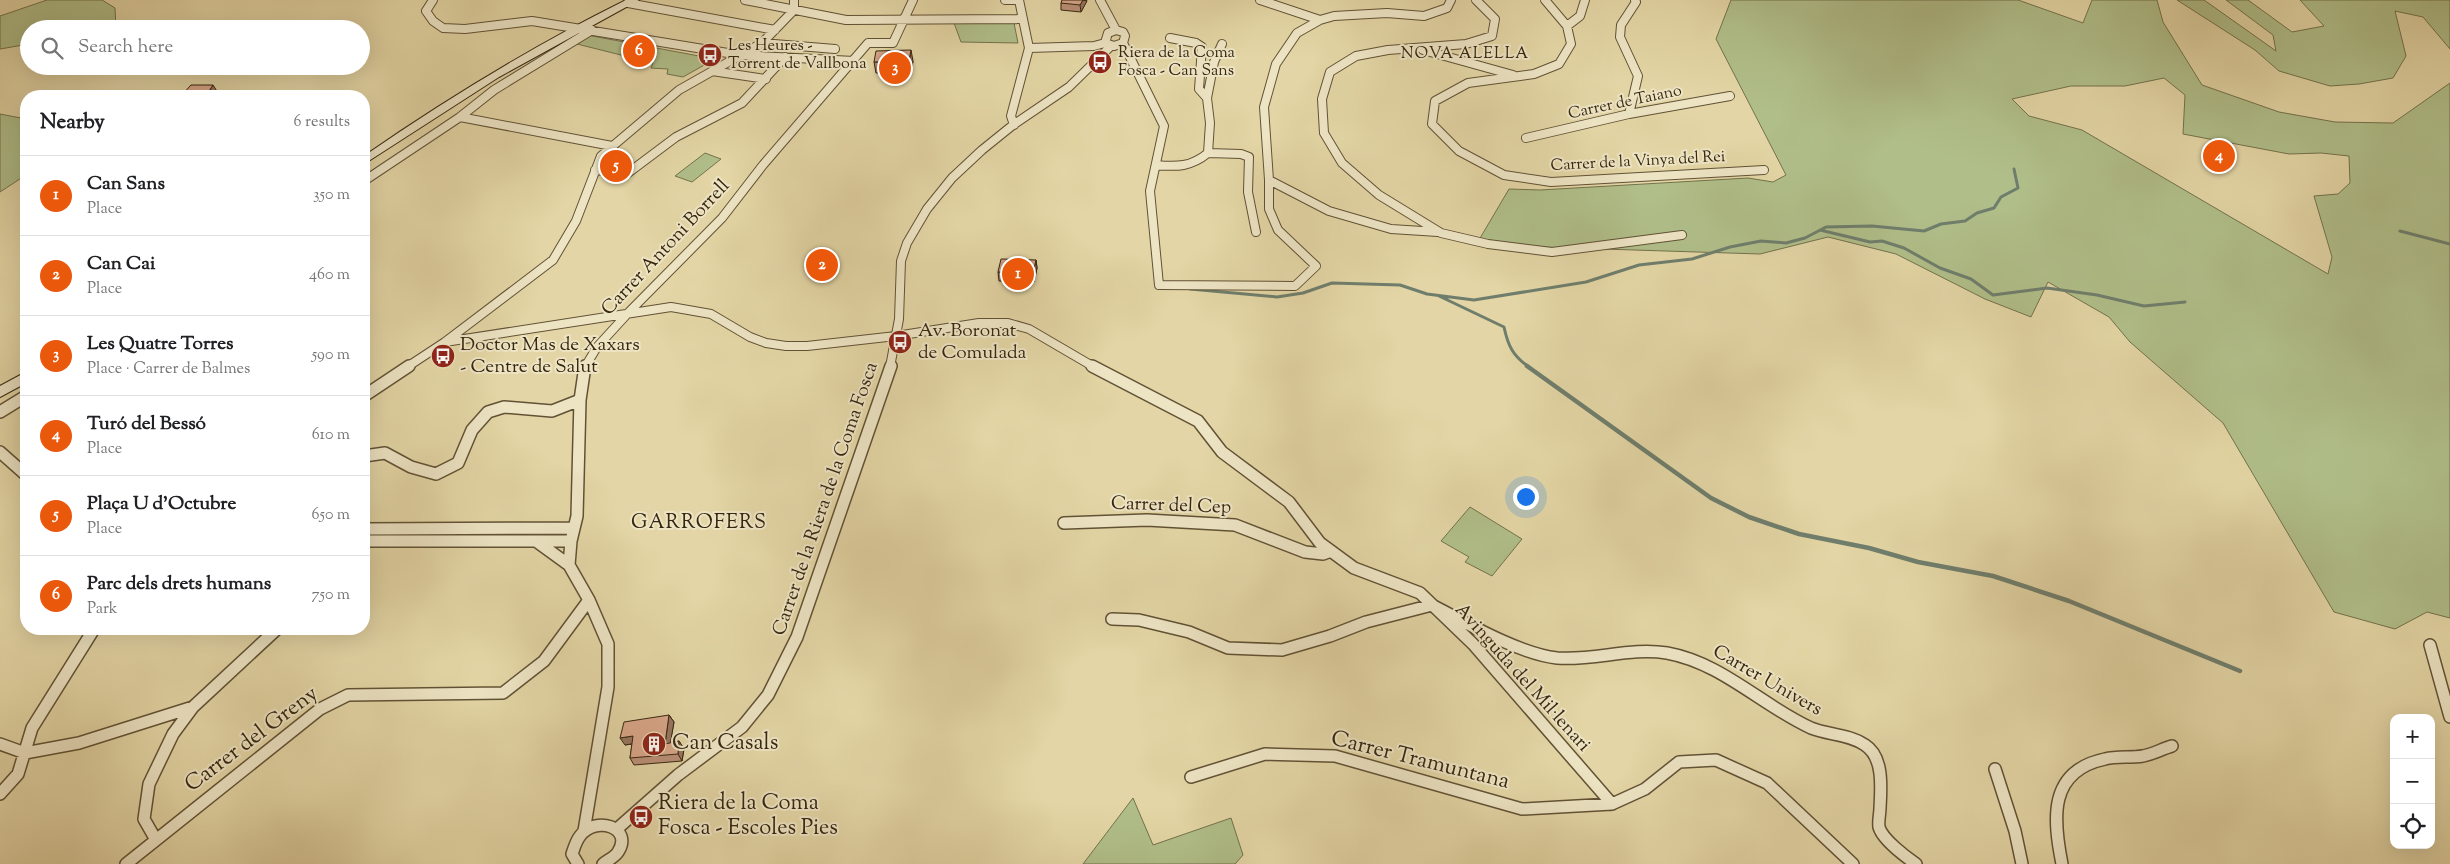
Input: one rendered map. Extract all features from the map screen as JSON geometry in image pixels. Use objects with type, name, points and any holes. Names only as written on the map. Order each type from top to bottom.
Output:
[{"type":"main road","points":[[370,157],[449,103],[631,1]]},
{"type":"main road","points":[[0,392],[20,380]]},
{"type":"street","points":[[433,0],[426,11],[433,21],[444,28],[464,29],[532,21],[740,55],[854,61]]},
{"type":"street","points":[[745,0],[846,20],[1021,19]]},
{"type":"street","points":[[370,392],[446,342],[553,260],[576,221],[601,156],[679,90],[762,43],[794,10],[794,0]]},
{"type":"street","points":[[904,20],[913,0]]},
{"type":"street","points":[[1005,0],[1019,0],[1021,19],[1029,48],[1011,116],[1014,125]]},
{"type":"street","points":[[1100,0],[1116,30],[1123,32],[1125,36],[1123,43],[1164,126],[1150,191],[1159,285],[1296,286],[1316,266],[1278,230],[1269,209],[1264,107],[1276,64],[1297,33],[1320,20],[1334,16],[1386,13],[1424,16],[1447,8],[1451,0]]},
{"type":"street","points":[[1260,0],[1320,20]]},
{"type":"street","points":[[1441,232],[1379,195],[1342,163],[1324,133],[1322,99],[1330,72],[1356,56],[1415,47],[1466,44],[1492,36],[1495,19],[1476,0]]},
{"type":"street","points":[[1545,0],[1567,26],[1579,20],[1584,10],[1585,0]]},
{"type":"street","points":[[1629,114],[1638,76],[1620,37],[1621,25],[1631,12],[1636,2],[1635,0]]},
{"type":"street","points":[[631,1],[775,30]]},
{"type":"street","name":"Carrer Antoni Borrell","points":[[569,566],[578,497],[580,400],[585,364],[597,347],[629,312],[722,218],[763,165],[868,43],[892,43],[904,20]]},
{"type":"street","name":"Carrer de la Vinya del Rei","points":[[1567,26],[1571,44],[1560,64],[1534,74],[1468,84],[1435,101],[1432,124],[1459,151],[1504,175],[1551,182],[1764,170]]},
{"type":"street","points":[[370,177],[460,117],[505,82],[592,30]]},
{"type":"street","name":"Carrer de la Riera de la Coma Fosca","points":[[618,828],[655,793],[699,758],[737,733],[755,714],[772,688],[796,644],[891,367],[896,336],[901,262],[907,242],[947,183],[1014,125],[1070,86],[1108,45],[1108,33],[1116,30]]},
{"type":"street","points":[[1170,38],[1196,43],[1202,47],[1199,89],[1207,98]]},
{"type":"street","points":[[762,43],[835,48]]},
{"type":"street","points":[[1029,48],[1123,43]]},
{"type":"street","points":[[1208,153],[1210,122],[1207,98],[1214,62],[1222,44]]},
{"type":"street","points":[[1415,47],[1516,76]]},
{"type":"street","points":[[595,170],[628,173],[676,137],[742,104],[785,57]]},
{"type":"street","points":[[712,71],[766,79]]},
{"type":"street","name":"Carrer de Taiano","points":[[1526,138],[1629,114],[1730,96]]},
{"type":"street","points":[[460,117],[612,146]]},
{"type":"street","points":[[1156,165],[1178,166],[1194,164],[1208,153],[1241,154],[1249,157],[1248,192],[1256,232]]},
{"type":"street","points":[[1269,180],[1329,211],[1391,229],[1441,232],[1488,244],[1552,252],[1682,235]]},
{"type":"street","name":"Avinguda del Mil·lenari","points":[[446,342],[629,312],[671,307],[692,309],[711,314],[750,337],[766,343],[786,346],[806,346],[896,336],[979,323],[1008,323],[1029,329],[1101,371],[1169,404],[1198,421],[1222,452],[1289,502],[1320,543],[1354,568],[1420,593],[1473,644],[1612,804]]},
{"type":"street","points":[[0,412],[20,400]]},
{"type":"street","points":[[370,455],[382,452],[395,456],[408,467],[436,474],[458,463],[472,430],[488,412],[504,407],[552,411],[580,400]]},
{"type":"street","points":[[0,452],[20,470]]},
{"type":"street","name":"Carrer del Cep","points":[[1064,523],[1147,520],[1235,525],[1305,552],[1323,554],[1331,551]]},
{"type":"street","points":[[370,529],[574,528]]},
{"type":"street","points":[[535,541],[557,555],[569,566],[589,600],[608,644],[608,687],[584,831]]},
{"type":"street","points":[[370,543],[571,541]]},
{"type":"street","name":"Carrer del Greny","points":[[126,864],[320,708],[348,695],[503,693],[544,661],[589,600]]},
{"type":"street","points":[[1112,619],[1139,620],[1189,632],[1228,648],[1282,650],[1330,636],[1366,622],[1432,605]]},
{"type":"street","name":"Carrer Univers","points":[[1432,605],[1484,631],[1540,655],[1558,658],[1652,651],[1690,659],[1736,682],[1794,720],[1827,735],[1852,738],[1869,748],[1879,764],[1881,796],[1879,828],[1896,849],[1916,864]]},
{"type":"street","points":[[0,794],[18,774],[32,728],[90,635]]},
{"type":"street","points":[[156,840],[144,820],[149,784],[173,734],[193,706],[270,635]]},
{"type":"street","points":[[2430,645],[2450,717]]},
{"type":"street","points":[[0,744],[25,753],[79,743],[193,706]]},
{"type":"street","points":[[2062,864],[2055,820],[2056,800],[2064,783],[2078,769],[2099,760],[2143,756],[2172,746]]},
{"type":"street","name":"Carrer Tramuntana","points":[[1191,777],[1264,754],[1335,756],[1522,809],[1612,804]]},
{"type":"street","points":[[1612,804],[1645,789],[1679,762],[1716,760],[1767,782],[1853,864]]},
{"type":"street","points":[[1995,769],[2015,831],[2022,864]]},
{"type":"street","points":[[578,864],[572,854],[575,843],[584,831],[598,824],[611,824],[618,828],[622,836],[621,846],[611,859],[603,864]]},
{"type":"green space","points":[[47,0],[102,0],[115,8],[116,20],[20,20],[20,46],[0,49],[0,16]]},
{"type":"green space","points":[[1731,0],[2018,0],[2083,23],[2092,0],[2157,0],[2163,22],[2202,85],[2279,112],[2335,122],[2393,123],[2450,83],[2450,618],[2427,612],[2395,629],[2334,612],[2223,423],[2130,342],[2109,317],[2048,282],[2031,317],[1985,299],[1896,254],[1828,237],[1760,254],[1476,245],[1509,189],[1540,190],[1748,178],[1773,182],[1786,175],[1716,39]],"holes":[[[2164,78],[2185,95],[2183,134],[2289,154],[2321,153],[2349,156],[2350,183],[2338,194],[2314,196],[2332,257],[2328,274],[2082,130],[2029,116],[2012,99],[2071,86],[2125,86]]]},
{"type":"green space","points":[[2177,0],[2204,0],[2276,51],[2273,35],[2226,0],[2248,0],[2292,32],[2324,26],[2300,0],[2450,0],[2450,49],[2423,17],[2395,11],[2406,56],[2393,78],[2359,84],[2330,86],[2279,71],[2255,50]]},
{"type":"green space","points":[[954,23],[1014,23],[1018,43],[961,42]]},
{"type":"green space","points":[[587,35],[715,59],[683,77],[667,74],[668,69],[651,68],[653,63],[573,43]]},
{"type":"green space","points":[[0,114],[20,118],[20,179],[0,192]]},
{"type":"green space","points":[[705,153],[721,159],[692,182],[675,176]]},
{"type":"green space","points":[[1470,507],[1522,539],[1492,576],[1465,562],[1469,557],[1441,541]]},
{"type":"green space","points":[[1133,798],[1153,845],[1231,818],[1243,855],[1235,864],[1083,864]]},
{"type":"building","points":[[1062,0],[1083,0],[1080,5],[1061,3]]},
{"type":"building","points":[[911,50],[909,61],[874,62],[876,51]]},
{"type":"building","points":[[191,85],[213,85],[210,90],[186,90]]},
{"type":"building","points":[[1001,259],[1036,260],[1033,274],[998,272]]},
{"type":"building","name":"Can Casals","points":[[669,715],[665,744],[679,741],[678,754],[630,758],[633,736],[620,738],[624,722]]},
{"type":"waterway","points":[[1820,230],[1826,227],[1872,226],[1924,231],[1941,224],[1965,221],[1977,213],[1994,208],[2001,197],[2018,188],[2014,169]]},
{"type":"waterway","points":[[1190,289],[1277,297],[1303,293],[1332,283],[1400,285],[1427,294],[1474,300],[1586,282],[1639,265],[1692,259],[1730,247],[1761,241],[1786,243],[1805,238],[1820,230]]},
{"type":"waterway","points":[[1820,230],[1870,242],[1882,241],[1904,248],[1940,268],[1971,279],[1993,295],[2047,288],[2097,295],[2144,306],[2185,302]]},
{"type":"waterway","points":[[2400,231],[2450,244]]},
{"type":"waterway","points":[[1439,296],[1504,327],[1512,350],[1529,367]]},
{"type":"waterway","points":[[1527,366],[1711,498],[1749,517],[1799,534],[1869,548],[1918,562],[1993,576],[2069,601],[2240,671]]},
{"type":"place","name":"Parc dels drets humans","points":[[639,51]]},
{"type":"place","name":"Les Heures - Torrent de Vallbona","points":[[710,55]]},
{"type":"place","name":"Riera de la Coma Fosca - Can Sans","points":[[1100,62]]},
{"type":"place","name":"Les Quatre Torres","points":[[895,68]]},
{"type":"place","name":"Turó del Bessó","points":[[2219,156]]},
{"type":"place","name":"Plaça U d'Octubre","points":[[616,166]]},
{"type":"place","name":"Can Cai","points":[[822,265]]},
{"type":"place","name":"Can Sans","points":[[1018,274]]},
{"type":"place","name":"Av. Boronat de Comulada","points":[[900,342]]},
{"type":"place","name":"Doctor Mas de Xaxars - Centre de Salut","points":[[443,356]]},
{"type":"place","name":"Can Casals","points":[[654,744]]},
{"type":"place","name":"Riera de la Coma Fosca - Escoles Pies","points":[[641,817]]},
{"type":"district","name":"NOVA ALELLA","points":[[1465,54]]},
{"type":"district","name":"GARROFERS","points":[[699,523]]}]
